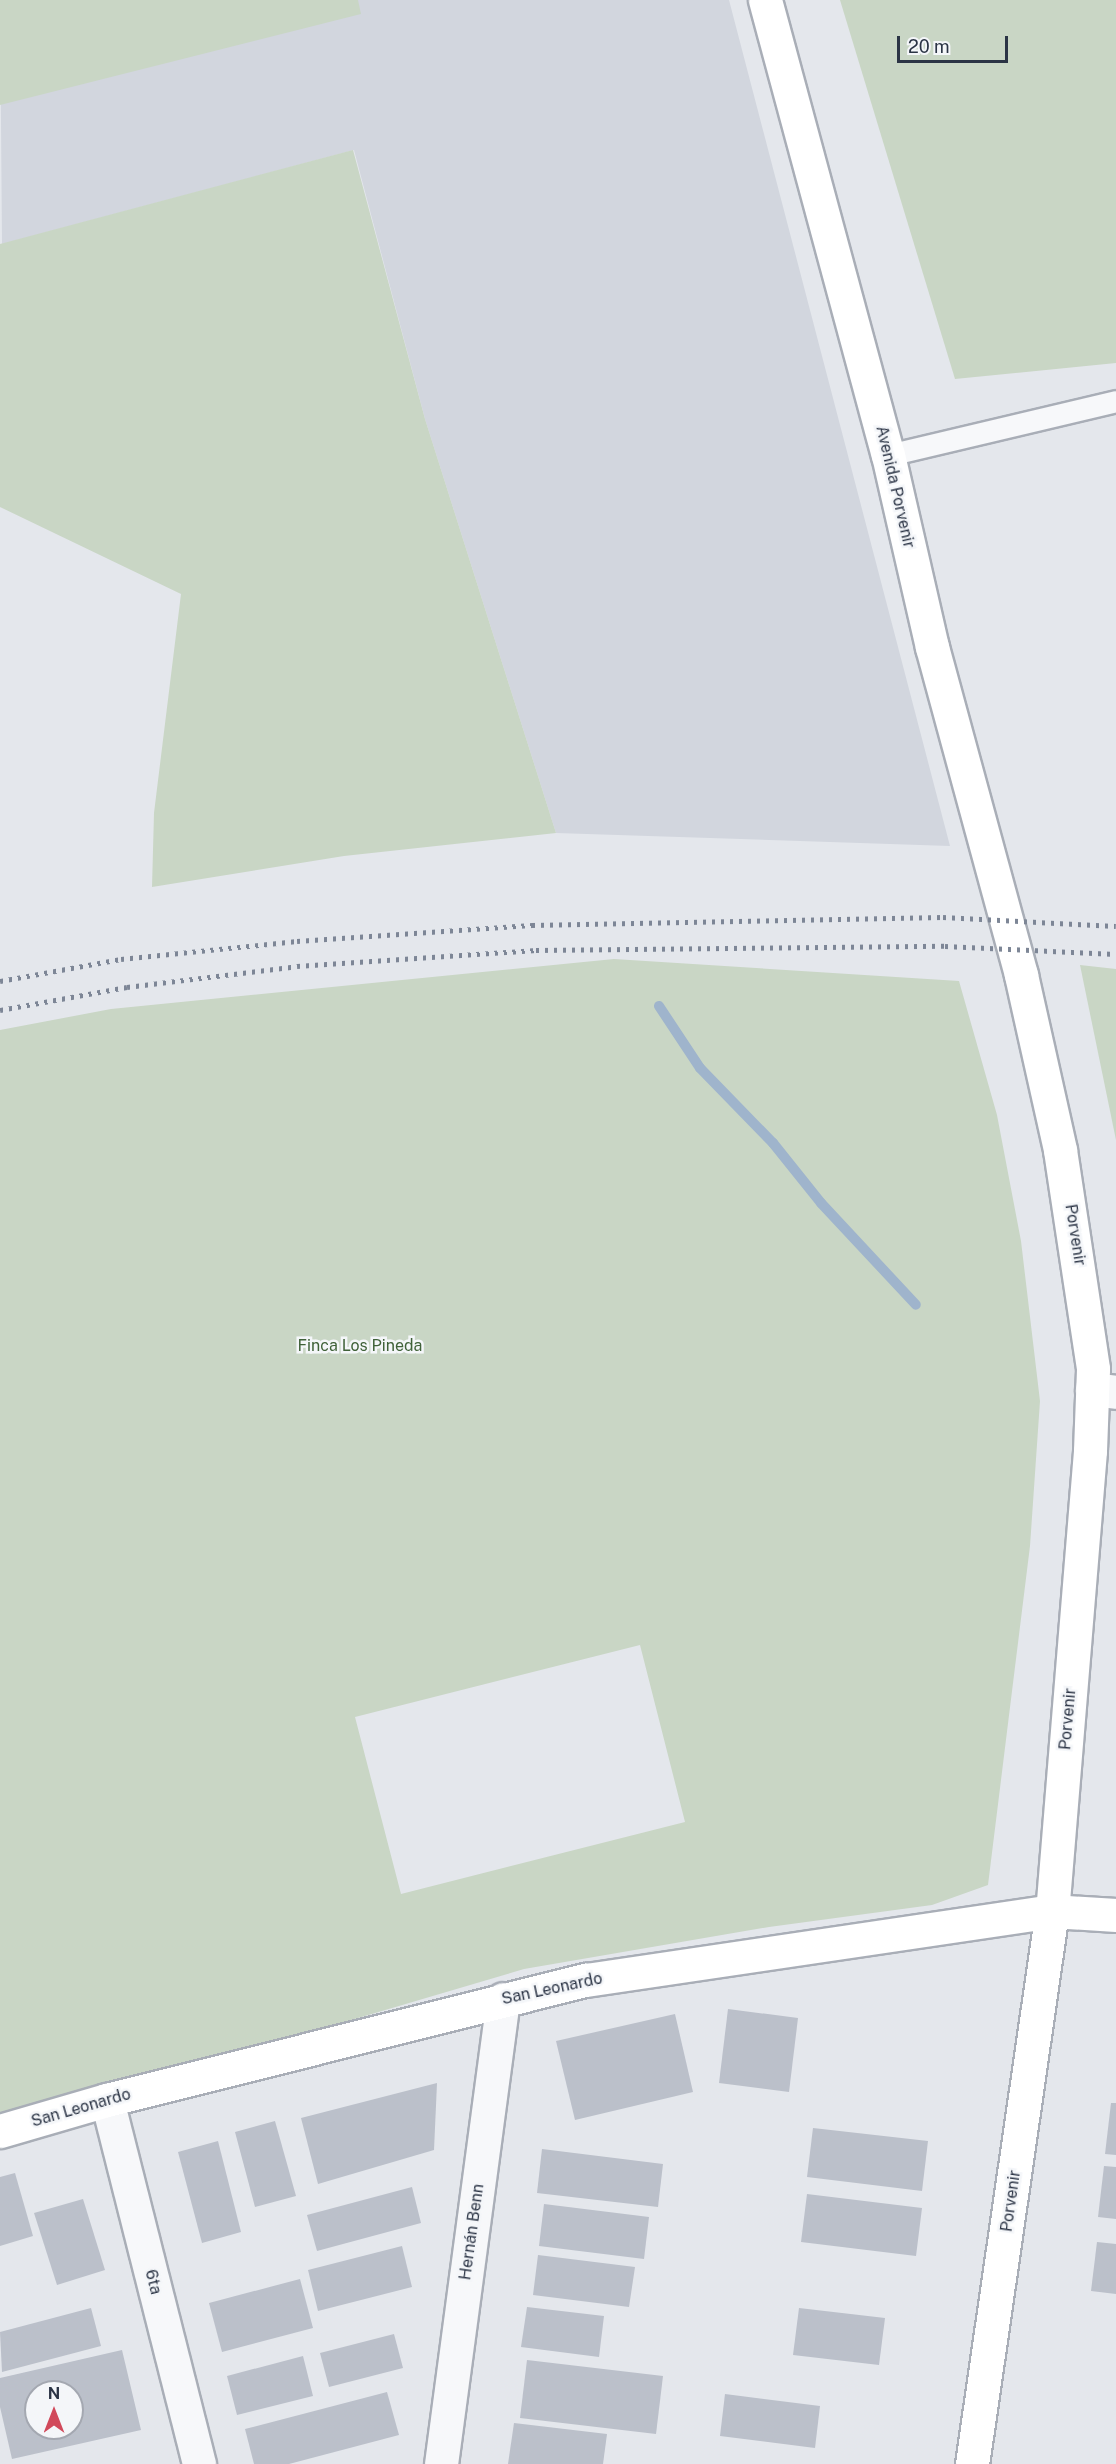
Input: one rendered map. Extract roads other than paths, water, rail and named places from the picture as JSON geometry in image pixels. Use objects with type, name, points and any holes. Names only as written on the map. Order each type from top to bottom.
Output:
[{"type":"main road","name":"Avenida Porvenir","points":[[765,0],[888,455],[932,647],[1021,975]]},
{"type":"main road","name":"Porvenir","points":[[972,2464],[1052,1911],[1090,1451],[1104,1390],[1093,1369],[1081,1271],[1060,1150],[1021,975]]},
{"type":"main road","name":"San Leonardo","points":[[0,2131],[107,2100],[586,1980],[1052,1911],[1116,1915]]},
{"type":"street","name":"Hernán Benn","points":[[441,2464],[503,2000]]},
{"type":"street","name":"6ta","points":[[107,2100],[199,2464]]},
{"type":"lane","points":[[888,455],[1116,401]]},
{"type":"waterway","points":[[659,1006],[700,1068],[773,1143],[821,1203],[916,1305]]},
{"type":"railway","points":[[0,981],[121,959],[297,941],[532,925],[943,917],[1116,926]]},
{"type":"railway","points":[[0,1010],[127,987],[297,966],[536,950],[945,946],[1116,954]]},
{"type":"park label","name":"Finca Los Pineda","points":[[360,1346]]}]
